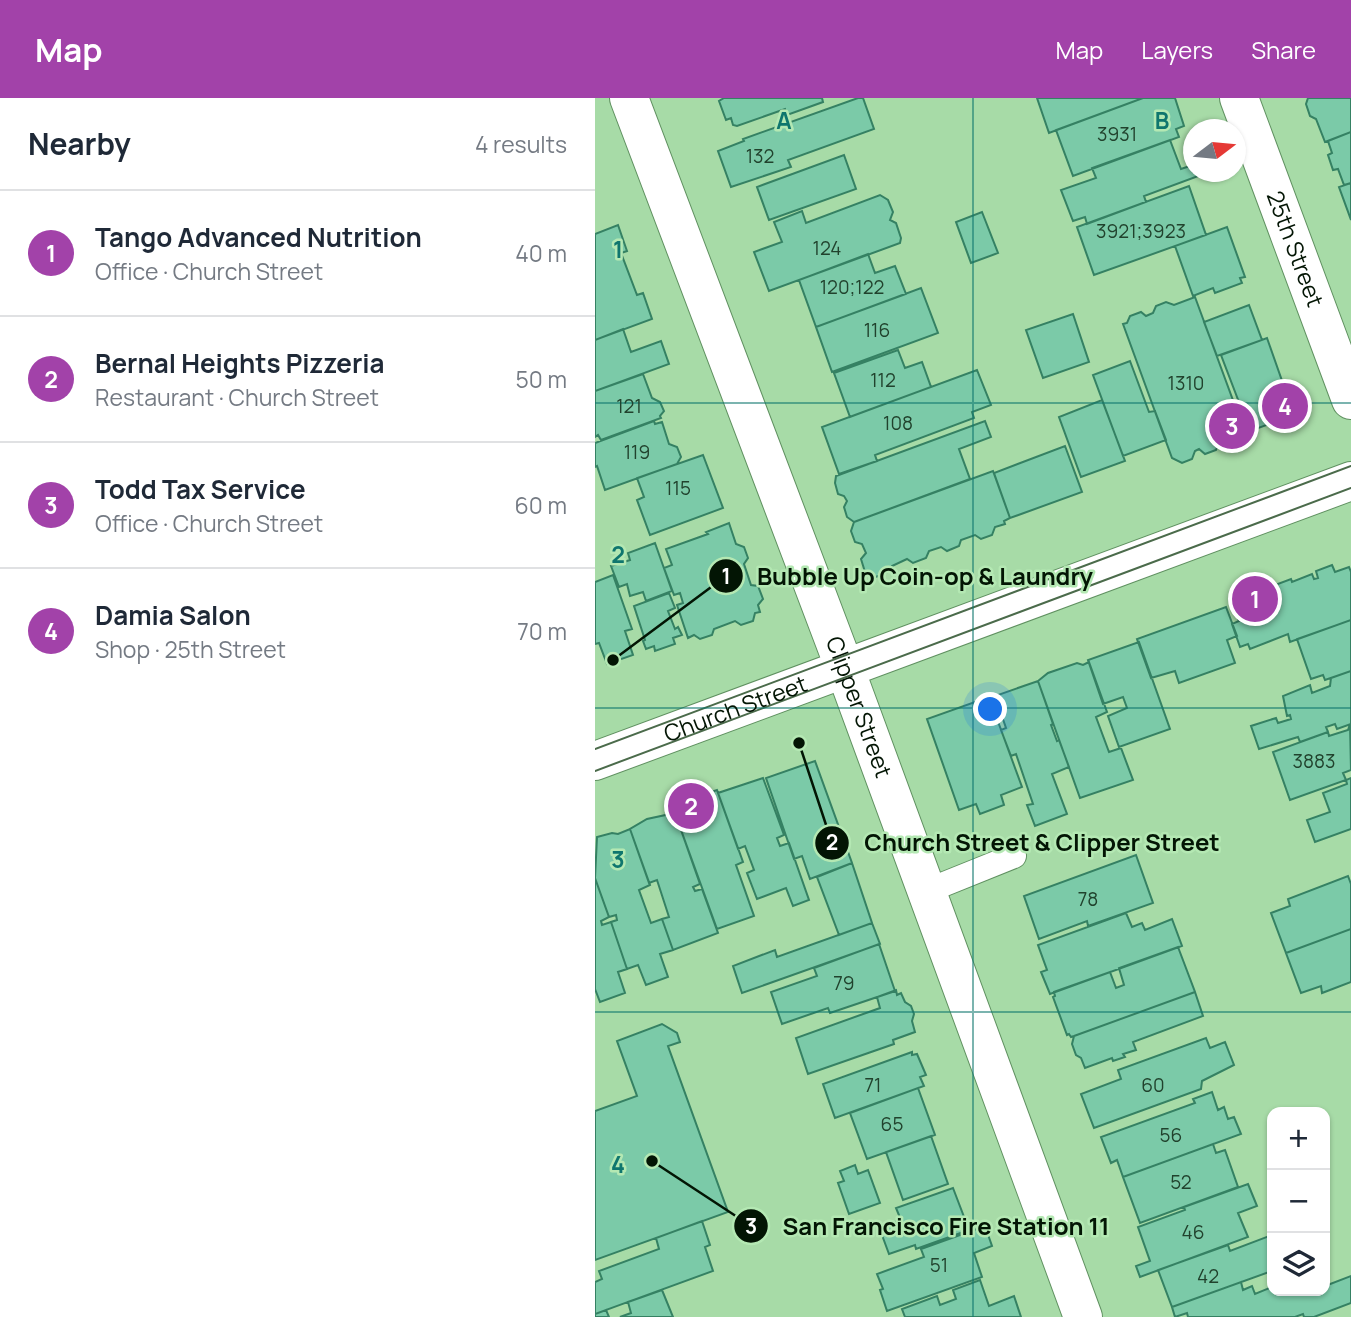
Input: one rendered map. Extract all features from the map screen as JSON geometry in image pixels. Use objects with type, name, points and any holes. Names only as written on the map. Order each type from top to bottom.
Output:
[{"type":"street","name":"Clipper Street","points":[[629,98],[845,668],[1083,1317]]},
{"type":"street","name":"25th Street","points":[[1239,98],[1351,400]]},
{"type":"street","name":"Church Street","points":[[595,761],[1351,481]]},
{"type":"lane","points":[[927,891],[1014,856]]},
{"type":"building","points":[[724,98],[822,98],[823,102],[787,115],[785,109],[737,126],[733,125],[731,118],[726,120],[719,101]]},
{"type":"building","points":[[863,98],[874,129],[788,160],[791,167],[731,187],[718,151],[744,141],[743,139]]},
{"type":"building","points":[[1037,98],[1143,98],[1049,133]]},
{"type":"building","points":[[1143,98],[1175,98],[1183,123],[1183,126],[1176,129],[1179,137],[1073,176],[1056,130]]},
{"type":"building","points":[[1308,98],[1351,98],[1351,132],[1325,142],[1316,119],[1310,116],[1306,104]]},
{"type":"building","points":[[1351,132],[1351,183],[1344,185],[1338,169],[1333,170],[1328,155],[1332,153],[1328,141]]},
{"type":"building","points":[[1170,140],[1183,168],[1183,182],[1144,196],[1146,202],[1087,224],[1085,217],[1073,221],[1061,190],[1096,178],[1092,168]]},
{"type":"building","points":[[844,155],[856,189],[769,220],[757,187]]},
{"type":"building","points":[[1351,183],[1351,220],[1339,187]]},
{"type":"building","points":[[1189,186],[1206,235],[1094,275],[1077,227]]},
{"type":"building","points":[[880,195],[888,200],[893,212],[890,220],[896,223],[900,243],[769,291],[754,252],[782,242],[774,222],[802,211],[806,223]]},
{"type":"building","points":[[982,212],[998,253],[971,263],[956,222]]},
{"type":"building","points":[[618,225],[627,251],[621,253],[637,295],[643,293],[652,319],[595,340],[595,234]]},
{"type":"building","points":[[1227,227],[1245,277],[1240,278],[1242,283],[1215,293],[1213,288],[1193,296],[1175,246]]},
{"type":"building","points":[[868,254],[875,273],[895,266],[906,294],[816,327],[799,280]]},
{"type":"building","points":[[921,288],[938,333],[832,372],[816,327]]},
{"type":"building","points":[[1195,297],[1245,433],[1240,441],[1231,445],[1223,440],[1219,442],[1216,450],[1205,454],[1199,449],[1195,451],[1192,459],[1182,463],[1172,458],[1123,324],[1127,323],[1130,316],[1141,312],[1146,316],[1153,313],[1156,306],[1166,302],[1174,305]]},
{"type":"building","points":[[1249,305],[1262,340],[1217,356],[1204,322]]},
{"type":"building","points":[[1073,314],[1089,362],[1043,378],[1026,330]]},
{"type":"building","points":[[623,329],[631,352],[661,341],[669,364],[595,391],[595,340]]},
{"type":"building","points":[[1267,338],[1294,415],[1250,431],[1221,355]]},
{"type":"building","points":[[898,350],[905,368],[922,362],[931,387],[850,417],[834,373]]},
{"type":"building","points":[[1130,361],[1149,412],[1155,411],[1166,440],[1123,456],[1093,375]]},
{"type":"building","points":[[977,370],[991,405],[972,412],[974,418],[875,455],[877,461],[839,474],[822,427]]},
{"type":"building","points":[[643,374],[652,398],[660,402],[664,411],[661,418],[601,440],[598,435],[595,437],[595,391]]},
{"type":"building","points":[[1102,400],[1125,461],[1081,477],[1059,417]]},
{"type":"building","points":[[654,421],[655,424],[662,422],[669,444],[677,447],[681,457],[677,464],[605,490],[597,466],[595,467],[595,443]]},
{"type":"building","points":[[985,421],[991,437],[959,449],[970,479],[854,522],[847,517],[844,507],[847,501],[844,496],[838,494],[836,476]]},
{"type":"building","points":[[1065,446],[1082,492],[1010,518],[994,473]]},
{"type":"building","points":[[703,455],[723,508],[650,535],[637,500],[644,497],[637,478]]},
{"type":"building","points":[[993,471],[1010,518],[1004,521],[1005,524],[995,527],[992,535],[981,539],[975,535],[961,540],[959,546],[947,551],[941,547],[929,551],[926,558],[913,563],[907,559],[876,577],[865,572],[861,559],[866,553],[862,544],[855,542],[851,531],[854,522]]},
{"type":"building","points":[[729,523],[736,544],[744,547],[748,558],[744,564],[751,585],[758,586],[763,599],[758,605],[760,612],[755,613],[753,621],[741,625],[735,621],[714,629],[712,635],[700,639],[694,635],[688,638],[677,605],[683,603],[680,593],[674,595],[664,568],[672,565],[666,549],[708,534],[706,532]]},
{"type":"building","points":[[655,543],[672,591],[646,601],[643,592],[630,596],[627,584],[619,587],[611,566],[630,560],[628,553]]},
{"type":"building","points":[[1332,565],[1335,572],[1349,567],[1351,572],[1351,620],[1290,642],[1288,634],[1250,649],[1248,644],[1240,647],[1232,624],[1239,621],[1234,608],[1278,592],[1275,585],[1291,579],[1292,582],[1312,574],[1314,579],[1318,578],[1316,571]]},
{"type":"building","points":[[613,575],[632,629],[625,631],[633,655],[607,664],[599,643],[595,644],[595,582]]},
{"type":"building","points":[[669,593],[675,608],[668,611],[675,629],[678,627],[682,635],[673,638],[675,644],[655,651],[654,646],[646,649],[634,606]]},
{"type":"building","points":[[1226,607],[1237,636],[1227,640],[1235,663],[1179,683],[1175,671],[1151,678],[1137,639]]},
{"type":"building","points":[[1351,620],[1351,671],[1325,680],[1323,675],[1311,679],[1297,639]]},
{"type":"building","points":[[1139,642],[1170,729],[1119,747],[1108,716],[1127,708],[1123,697],[1103,704],[1088,660]]},
{"type":"building","points":[[1089,662],[1107,712],[1096,717],[1109,752],[1121,748],[1133,780],[1080,798],[1038,681],[1048,673],[1077,663],[1083,665]]},
{"type":"building","points":[[1351,671],[1351,724],[1337,729],[1335,724],[1326,727],[1328,732],[1300,742],[1298,737],[1259,749],[1251,726],[1276,718],[1278,723],[1291,719],[1290,715],[1287,716],[1283,696],[1310,685],[1312,693],[1330,686],[1331,678]]},
{"type":"building","points":[[1038,681],[1053,724],[1051,725],[1069,767],[1052,774],[1067,814],[1035,826],[1027,805],[1033,804],[1016,754],[1011,756],[1001,730],[1006,728],[995,696]]},
{"type":"building","points":[[989,697],[1022,787],[1001,795],[1004,805],[980,814],[976,804],[959,810],[927,719]]},
{"type":"building","points":[[1350,724],[1351,770],[1343,773],[1346,780],[1290,800],[1273,752],[1328,732],[1329,736],[1348,730]]},
{"type":"building","points":[[815,761],[852,863],[810,879],[802,856],[794,859],[766,778]]},
{"type":"building","points":[[763,778],[784,835],[777,838],[780,846],[789,843],[809,900],[793,906],[786,888],[757,899],[747,873],[754,870],[745,846],[738,849],[718,793]]},
{"type":"building","points":[[1351,778],[1351,829],[1315,842],[1307,820],[1330,812],[1323,793],[1347,784],[1346,780]]},
{"type":"building","points":[[717,790],[743,862],[736,865],[754,916],[717,929],[672,805]]},
{"type":"building","points":[[675,813],[700,884],[693,887],[695,891],[702,889],[718,933],[673,950],[662,919],[669,917],[657,880],[649,883],[630,829],[647,819]]},
{"type":"building","points":[[630,829],[650,885],[639,890],[651,923],[662,919],[673,950],[660,954],[668,977],[646,985],[638,965],[627,969],[611,922],[617,920],[616,915],[609,917],[595,878],[597,837]]},
{"type":"building","points":[[1136,855],[1153,903],[1088,926],[1087,921],[1039,939],[1024,896]]},
{"type":"building","points":[[852,863],[872,923],[839,935],[817,877]]},
{"type":"building","points":[[1348,876],[1351,884],[1351,929],[1286,953],[1271,913],[1290,906],[1288,899]]},
{"type":"building","points":[[595,878],[609,917],[601,921],[602,925],[611,922],[627,969],[618,972],[625,993],[600,1002],[595,989]]},
{"type":"building","points":[[1126,913],[1132,927],[1142,923],[1145,930],[1172,919],[1182,946],[1050,994],[1041,972],[1047,970],[1038,945]]},
{"type":"building","points":[[872,923],[880,944],[742,993],[733,966],[775,950],[777,957]]},
{"type":"building","points":[[1351,929],[1351,982],[1322,993],[1321,986],[1301,993],[1286,953]]},
{"type":"building","points":[[879,944],[895,991],[830,1013],[828,1008],[782,1024],[771,992],[817,976],[814,968]]},
{"type":"building","points":[[1178,947],[1195,992],[1074,1036],[1067,1035],[1053,997],[1054,992],[1110,972],[1116,988],[1124,985],[1119,968]]},
{"type":"building","points":[[896,990],[897,995],[901,993],[905,1002],[911,1006],[915,1032],[893,1040],[894,1044],[808,1074],[796,1038],[880,1008],[877,997]]},
{"type":"building","points":[[1195,992],[1203,1016],[1133,1042],[1136,1050],[1113,1061],[1112,1058],[1085,1068],[1081,1058],[1076,1055],[1072,1044],[1074,1036]]},
{"type":"building","points":[[662,1024],[677,1033],[680,1042],[668,1046],[728,1212],[595,1260],[595,1111],[637,1096],[617,1041]]},
{"type":"building","points":[[1206,1038],[1210,1048],[1225,1042],[1234,1065],[1202,1081],[1201,1089],[1094,1128],[1081,1094],[1121,1079],[1118,1070]]},
{"type":"building","points":[[912,1052],[912,1055],[917,1054],[926,1075],[920,1077],[924,1086],[835,1118],[823,1084]]},
{"type":"building","points":[[918,1088],[935,1135],[867,1159],[850,1113]]},
{"type":"building","points":[[1212,1092],[1218,1110],[1224,1107],[1228,1119],[1234,1117],[1241,1134],[1123,1177],[1117,1160],[1111,1163],[1101,1137],[1195,1103],[1193,1099]]},
{"type":"building","points":[[931,1136],[948,1184],[903,1200],[886,1152]]},
{"type":"building","points":[[1213,1144],[1216,1153],[1225,1150],[1238,1187],[1140,1223],[1123,1177]]},
{"type":"building","points":[[855,1165],[858,1174],[868,1170],[880,1203],[849,1214],[838,1183],[844,1181],[840,1171]]},
{"type":"building","points":[[1248,1184],[1257,1206],[1238,1213],[1248,1237],[1140,1277],[1136,1266],[1150,1261],[1138,1227]]},
{"type":"building","points":[[953,1188],[969,1230],[916,1249],[915,1245],[889,1254],[879,1227],[901,1220],[896,1208]]},
{"type":"building","points":[[702,1221],[710,1245],[705,1247],[713,1271],[595,1314],[595,1282],[602,1279],[599,1271],[659,1249],[656,1238]]},
{"type":"building","points":[[985,1226],[992,1246],[974,1253],[982,1277],[887,1311],[877,1274],[924,1257],[921,1249]]},
{"type":"building","points":[[1267,1237],[1267,1273],[1172,1307],[1158,1270],[1228,1245],[1230,1251]]},
{"type":"building","points":[[1351,1276],[1351,1303],[1314,1317],[1304,1317],[1303,1314],[1295,1317],[1188,1317],[1187,1313],[1175,1317],[1172,1307],[1241,1282],[1243,1290],[1252,1286],[1255,1294],[1267,1289],[1267,1296],[1330,1296],[1330,1284]]},
{"type":"building","points":[[980,1280],[989,1306],[1014,1296],[1021,1317],[905,1317],[902,1309],[937,1296],[940,1305],[956,1299],[953,1290]]},
{"type":"building","points":[[662,1290],[673,1317],[620,1317],[631,1313],[628,1302]]},
{"type":"building","points":[[606,1310],[609,1317],[595,1317],[595,1314]]},
{"type":"tram line","points":[[595,749],[1351,466]]},
{"type":"tram line","points":[[595,771],[1351,488]]},
{"type":"place","name":"Damia Salon","points":[[1285,406]]},
{"type":"place","name":"Todd Tax Service","points":[[1232,426]]},
{"type":"place","name":"Tango Advanced Nutrition","points":[[1255,599]]},
{"type":"place","name":"Bubble Up Coin-op & Laundry","points":[[613,660]]},
{"type":"place","name":"Church Street & Clipper Street","points":[[799,743]]},
{"type":"place","name":"Bernal Heights Pizzeria","points":[[691,806]]},
{"type":"place","name":"San Francisco Fire Station 11","points":[[652,1161]]}]
